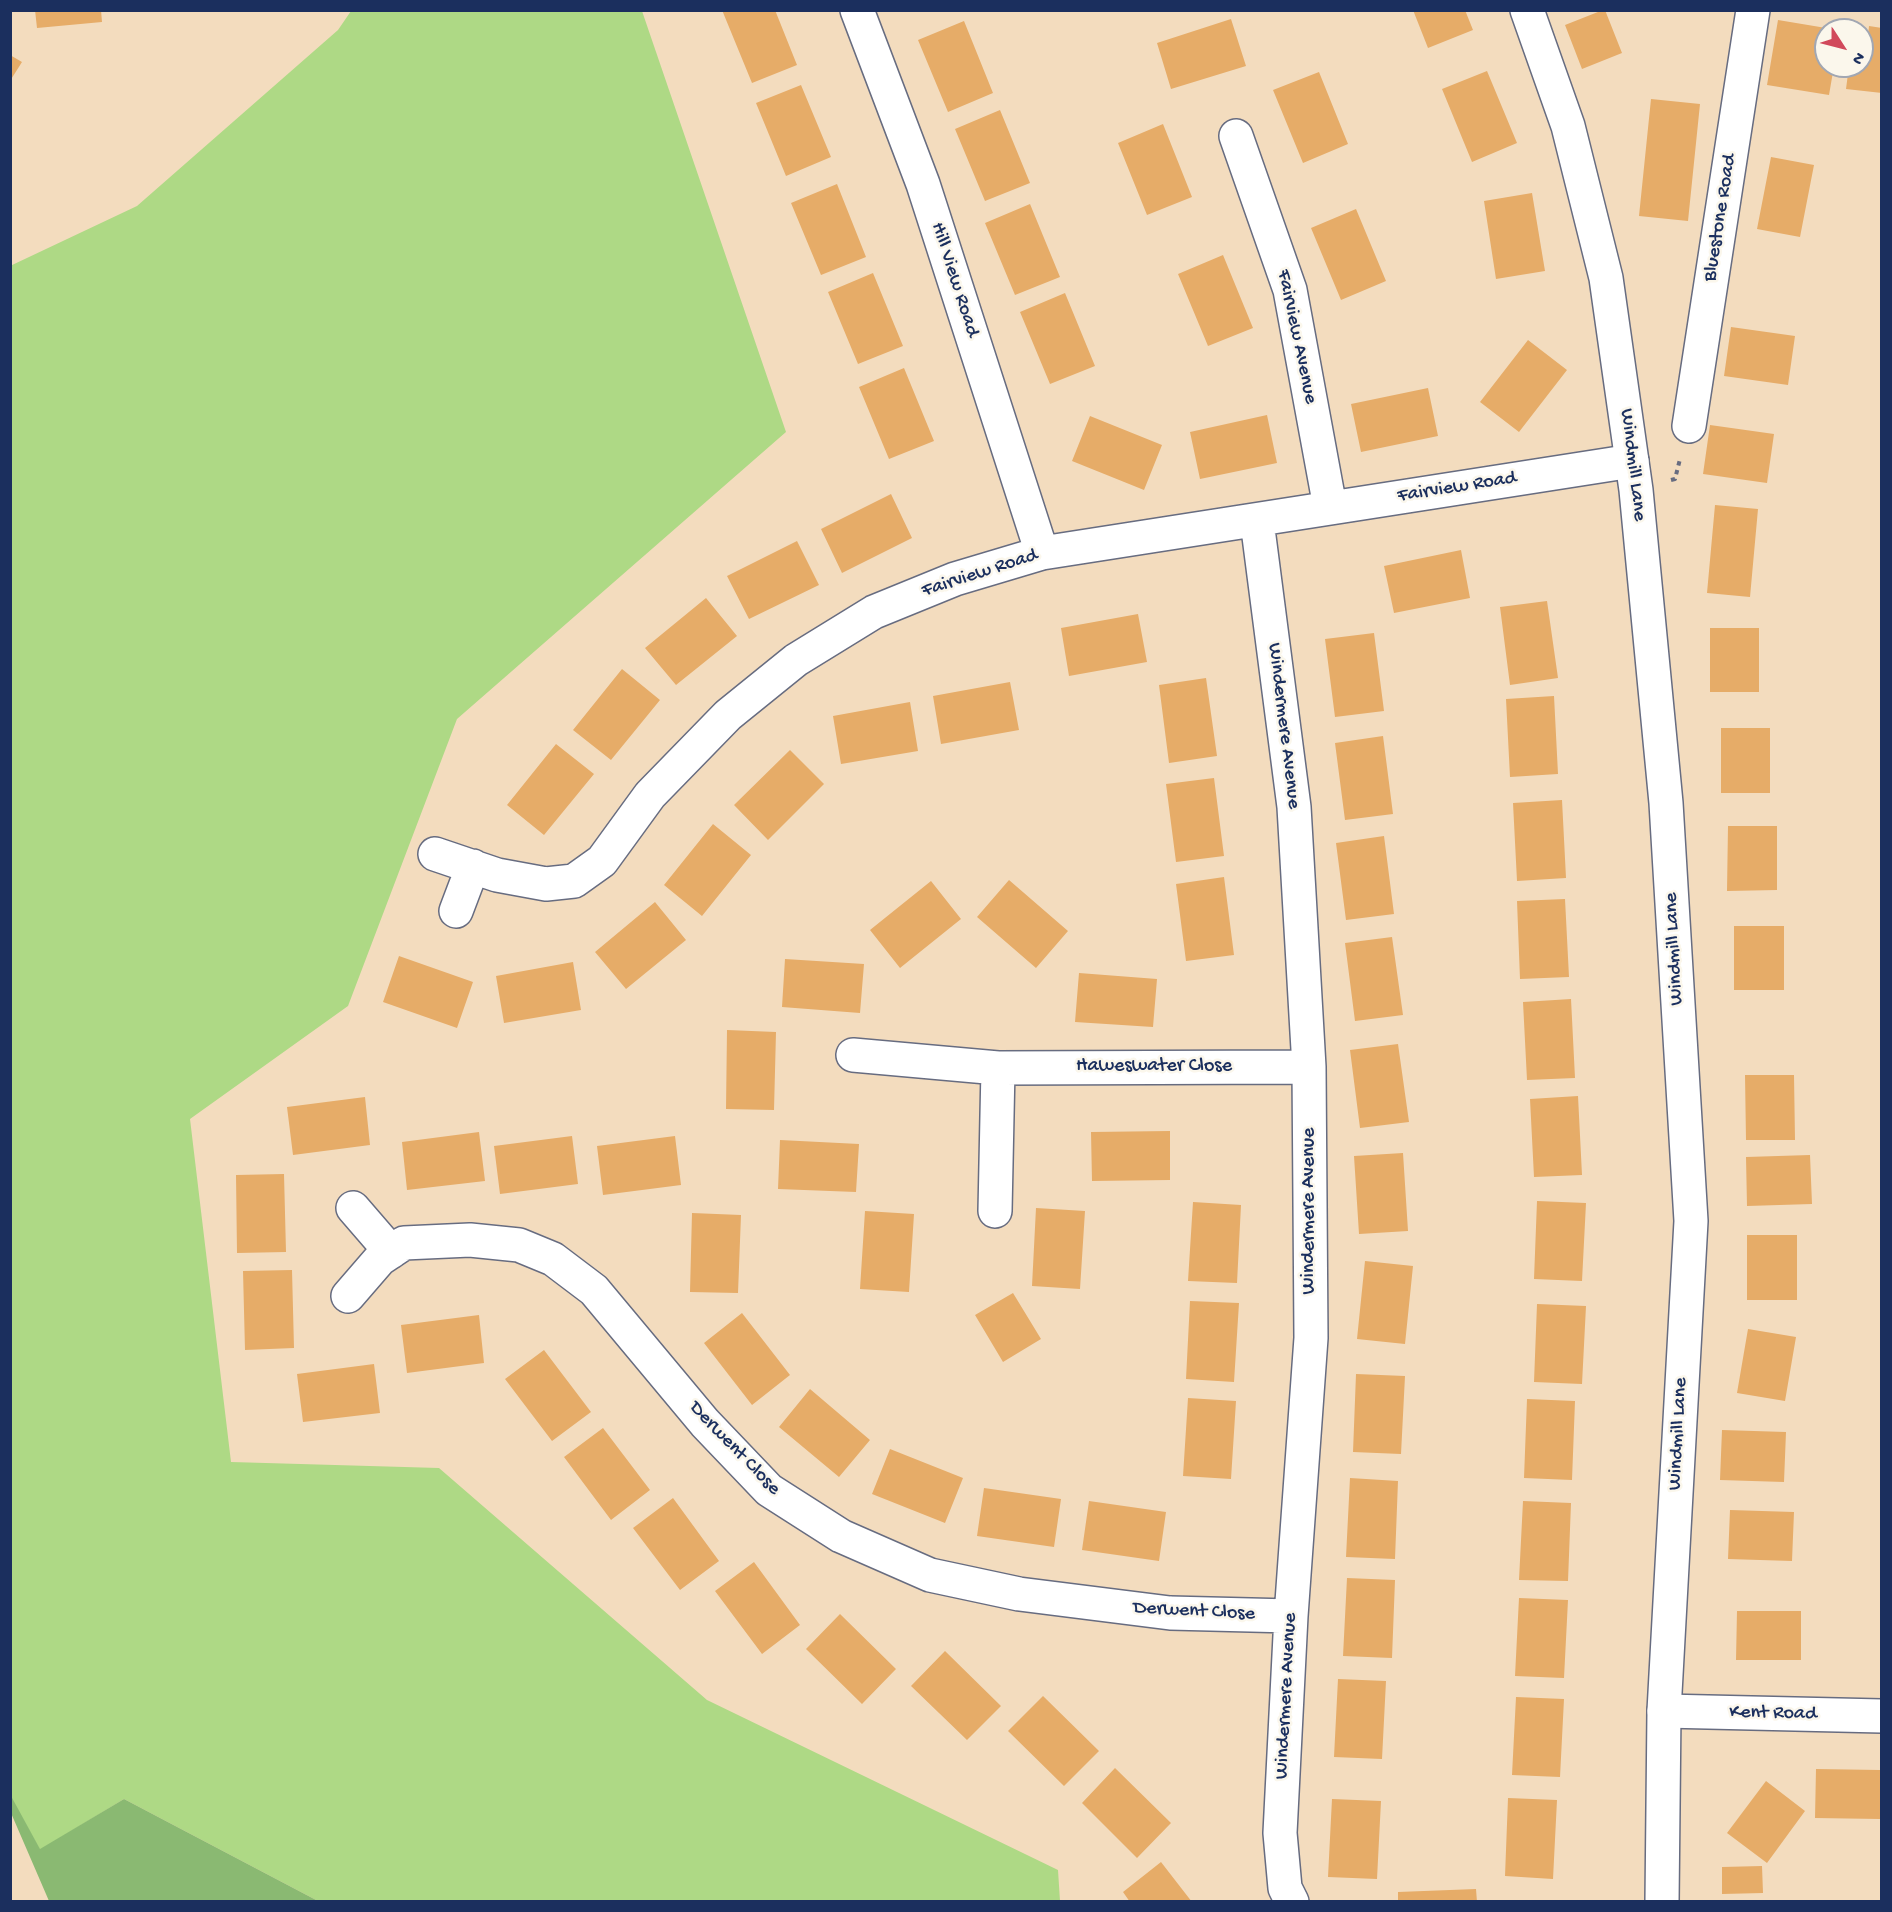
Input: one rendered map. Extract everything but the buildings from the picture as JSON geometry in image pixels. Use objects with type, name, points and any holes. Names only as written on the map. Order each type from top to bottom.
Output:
[{"type":"street","name":"Hill View Road","points":[[857,10],[923,184],[1042,553]]},
{"type":"street","name":"Windmill Lane","points":[[1527,10],[1568,126],[1606,278],[1636,490],[1666,803],[1691,1221],[1664,1711],[1662,1902]]},
{"type":"street","name":"Bluestone Road","points":[[1689,426],[1753,10]]},
{"type":"street","name":"Fairview Avenue","points":[[1236,136],[1290,290],[1330,507]]},
{"type":"street","name":"Fairview Road","points":[[435,854],[497,875],[546,884],[574,881],[602,861],[650,795],[728,715],[796,660],[874,612],[955,579],[1042,553],[1632,461]]},
{"type":"street","name":"Windermere Avenue","points":[[1257,521],[1294,807],[1309,1067],[1311,1338],[1291,1617],[1280,1833],[1286,1888],[1292,1902]]},
{"type":"street","points":[[456,911],[473,866]]},
{"type":"street","name":"Haweswater Close","points":[[853,1055],[998,1068],[1309,1067]]},
{"type":"street","points":[[995,1211],[998,1068]]},
{"type":"street","points":[[353,1208],[391,1252]]},
{"type":"street","name":"Derwent Close","points":[[348,1296],[380,1259],[404,1243],[470,1240],[519,1245],[553,1259],[594,1290],[705,1423],[769,1490],[841,1536],[930,1575],[1019,1594],[1170,1613],[1291,1617]]},
{"type":"street","name":"Kent Road","points":[[1664,1711],[1881,1716]]},
{"type":"green space","points":[[351,11],[642,11],[786,432],[457,719],[348,1006],[190,1119],[231,1462],[439,1468],[707,1700],[1058,1870],[1060,1901],[318,1901],[124,1799],[40,1850],[10,1796],[10,266],[137,206],[338,30]]},
{"type":"green space","points":[[11,1796],[40,1849],[124,1799],[318,1901],[49,1901],[11,1813]]}]
